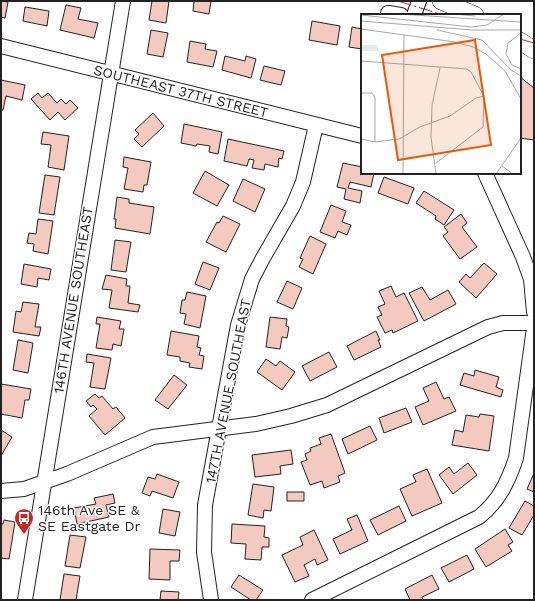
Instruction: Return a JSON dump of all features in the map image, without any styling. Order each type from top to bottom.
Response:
[{"type":"main road","points":[[441,1],[473,14]]},
{"type":"main road","points":[[521,42],[534,50]]},
{"type":"street","name":"146TH AVENUE SOUTHEAST","points":[[25,600],[43,482],[123,1]]},
{"type":"street","points":[[414,14],[419,1]]},
{"type":"street","name":"SOUTHEAST 37TH STREET","points":[[1,46],[361,136]]},
{"type":"street","name":"147TH AVENUE SOUTHEAST","points":[[211,600],[204,552],[203,527],[205,505],[238,325],[246,297],[263,258],[293,206],[303,182],[316,125]]},
{"type":"street","points":[[485,174],[532,279],[534,312]]},
{"type":"street","points":[[1,491],[24,489],[153,438],[219,430],[291,416],[327,405],[488,327],[503,323],[534,323]]},
{"type":"street","points":[[312,600],[480,517],[492,507],[502,494],[516,458],[531,368],[534,328]]},
{"type":"building","points":[[1,1],[8,2],[5,18],[1,17]]},
{"type":"building","points":[[152,1],[169,1],[166,23],[149,20]]},
{"type":"building","points":[[194,1],[211,1],[209,14],[193,11]]},
{"type":"building","points":[[66,5],[81,8],[78,19],[98,23],[94,38],[60,30]]},
{"type":"building","points":[[25,7],[49,11],[47,26],[23,21]]},
{"type":"building","points":[[312,21],[340,26],[337,45],[309,40]]},
{"type":"building","points":[[352,27],[361,29],[361,49],[349,47]]},
{"type":"building","points":[[151,30],[168,33],[163,57],[147,54]]},
{"type":"building","points":[[190,41],[206,44],[205,49],[217,51],[213,67],[187,62]]},
{"type":"building","points":[[225,56],[245,61],[246,56],[256,59],[251,78],[222,70]]},
{"type":"building","points":[[264,66],[285,71],[281,85],[260,80]]},
{"type":"building","points":[[521,78],[534,88],[534,140],[521,138]]},
{"type":"building","points":[[1,80],[25,85],[22,100],[6,96],[3,110],[1,110]]},
{"type":"building","points":[[38,93],[42,98],[48,93],[57,103],[61,99],[66,104],[70,100],[78,108],[65,120],[58,112],[50,120],[31,99]]},
{"type":"building","points":[[153,113],[164,126],[142,147],[134,139],[139,134],[135,130]]},
{"type":"building","points":[[184,124],[222,132],[218,154],[209,152],[210,146],[197,144],[196,146],[181,143]]},
{"type":"building","points":[[43,132],[69,136],[64,170],[48,167],[51,145],[41,144]]},
{"type":"building","points":[[228,139],[284,151],[282,159],[279,158],[278,167],[265,164],[264,170],[252,168],[254,160],[249,159],[247,166],[224,161]]},
{"type":"building","points":[[124,157],[151,162],[147,185],[144,185],[143,192],[124,189],[128,168],[123,167]]},
{"type":"building","points":[[343,163],[361,167],[361,174],[374,174],[371,187],[350,182],[348,188],[362,191],[360,203],[344,199],[346,189],[337,187]]},
{"type":"building","points":[[205,171],[229,185],[217,206],[193,193]]},
{"type":"building","points":[[45,175],[60,177],[54,215],[39,213]]},
{"type":"building","points":[[384,177],[414,188],[408,204],[378,193]]},
{"type":"building","points":[[243,179],[265,189],[255,212],[233,201]]},
{"type":"building","points":[[424,191],[454,210],[444,225],[435,219],[436,216],[416,203]]},
{"type":"building","points":[[117,197],[129,199],[129,203],[154,207],[150,234],[115,228],[116,219],[114,219]]},
{"type":"building","points":[[331,205],[346,211],[342,222],[351,225],[347,235],[338,231],[335,238],[320,232]]},
{"type":"building","points":[[461,214],[467,223],[462,227],[477,247],[460,259],[443,236],[448,232],[444,227]]},
{"type":"building","points":[[223,216],[240,224],[226,252],[206,242],[217,222],[219,223]]},
{"type":"building","points":[[38,219],[53,221],[48,254],[33,251],[34,244],[27,243],[29,233],[36,234]]},
{"type":"building","points":[[310,236],[326,244],[313,274],[299,267],[303,259],[300,258]]},
{"type":"building","points":[[115,240],[131,242],[126,272],[111,270]]},
{"type":"building","points":[[203,262],[219,268],[210,290],[195,284]]},
{"type":"building","points":[[484,263],[497,274],[476,298],[459,282],[466,274],[470,278]]},
{"type":"building","points":[[24,264],[51,269],[49,280],[38,278],[37,287],[21,284]]},
{"type":"building","points":[[106,275],[127,279],[126,286],[130,286],[128,303],[140,305],[138,312],[109,308],[112,290],[102,289]]},
{"type":"building","points":[[287,281],[302,288],[293,309],[277,302]]},
{"type":"building","points":[[391,286],[396,297],[404,293],[418,321],[393,333],[392,330],[385,333],[377,317],[382,315],[378,307],[385,304],[379,291]]},
{"type":"building","points":[[422,287],[430,300],[448,290],[456,304],[424,321],[409,293]]},
{"type":"building","points":[[187,292],[206,296],[200,328],[184,324],[186,314],[180,313],[182,300],[185,300]]},
{"type":"building","points":[[23,302],[39,304],[35,327],[41,327],[39,336],[13,332],[16,311],[21,312]]},
{"type":"building","points":[[97,317],[121,321],[119,329],[124,329],[121,346],[113,344],[112,350],[96,348],[100,324],[96,324]]},
{"type":"building","points":[[270,317],[287,319],[286,326],[289,327],[287,338],[282,337],[280,349],[266,347]]},
{"type":"building","points":[[171,331],[199,336],[197,347],[201,348],[199,355],[204,356],[202,369],[189,367],[190,363],[180,361],[180,357],[167,355]]},
{"type":"building","points":[[376,331],[381,347],[354,360],[347,346]]},
{"type":"building","points":[[18,340],[33,343],[28,373],[13,370]]},
{"type":"building","points":[[329,352],[337,367],[310,381],[302,366]]},
{"type":"building","points":[[87,354],[111,358],[105,389],[90,387],[94,363],[86,362]]},
{"type":"building","points":[[266,359],[276,366],[280,361],[295,372],[282,390],[257,372]]},
{"type":"building","points":[[475,370],[499,377],[496,387],[503,390],[501,397],[460,385],[464,373],[474,376]]},
{"type":"building","points":[[174,375],[187,385],[168,409],[155,400]]},
{"type":"building","points":[[436,382],[444,399],[449,397],[456,411],[423,425],[415,407],[429,401],[423,388]]},
{"type":"building","points":[[1,384],[31,389],[29,400],[25,400],[22,418],[1,414]]},
{"type":"building","points":[[95,394],[99,398],[102,396],[113,409],[116,407],[125,418],[105,435],[89,416],[97,409],[93,405],[91,407],[86,401]]},
{"type":"building","points":[[406,408],[412,422],[384,433],[379,418]]},
{"type":"building","points":[[480,414],[494,416],[489,451],[452,445],[455,430],[463,432],[466,415],[479,417]]},
{"type":"building","points":[[370,426],[377,440],[348,454],[342,439]]},
{"type":"building","points":[[1,430],[12,437],[1,456]]},
{"type":"building","points":[[331,434],[345,473],[338,476],[340,482],[324,488],[322,481],[310,485],[301,462],[307,460],[305,454],[311,451],[310,448],[321,444],[319,438]]},
{"type":"building","points":[[291,450],[293,464],[280,466],[281,474],[255,477],[252,455]]},
{"type":"building","points":[[468,463],[477,475],[453,494],[439,475],[449,467],[454,474]]},
{"type":"building","points":[[427,469],[442,503],[412,516],[400,489],[416,482],[413,475]]},
{"type":"building","points":[[534,473],[534,492],[527,489]]},
{"type":"building","points":[[157,474],[179,482],[173,498],[152,491],[150,496],[142,493],[148,477],[155,479]]},
{"type":"building","points":[[253,484],[274,487],[271,511],[264,510],[263,518],[248,515]]},
{"type":"building","points":[[287,492],[304,492],[304,501],[287,501]]},
{"type":"building","points":[[113,494],[115,503],[106,505],[109,517],[77,524],[74,508],[96,504],[94,498]]},
{"type":"building","points":[[525,501],[534,506],[534,515],[522,535],[509,528]]},
{"type":"building","points":[[399,506],[406,521],[378,535],[370,520]]},
{"type":"building","points":[[163,509],[180,512],[175,536],[159,533]]},
{"type":"building","points":[[357,515],[368,541],[340,554],[333,539],[352,530],[347,519]]},
{"type":"building","points":[[4,520],[15,522],[9,559],[1,558],[1,524],[3,524]]},
{"type":"building","points":[[232,524],[265,526],[264,537],[269,538],[269,547],[262,547],[261,560],[245,559],[246,544],[231,543]]},
{"type":"building","points":[[505,529],[513,542],[508,545],[512,551],[486,567],[475,549]]},
{"type":"building","points":[[314,530],[328,560],[317,565],[315,559],[304,565],[309,576],[295,582],[282,555],[303,545],[300,537]]},
{"type":"building","points":[[70,535],[86,537],[80,568],[65,566]]},
{"type":"building","points":[[150,549],[180,550],[179,561],[170,561],[170,580],[149,579]]},
{"type":"building","points":[[467,555],[474,569],[449,582],[441,568]]},
{"type":"building","points":[[64,574],[80,576],[76,600],[60,600]]},
{"type":"building","points":[[239,575],[263,590],[256,600],[251,600],[231,587]]},
{"type":"building","points":[[432,575],[439,589],[422,597],[423,600],[410,600],[405,589]]},
{"type":"building","points":[[161,591],[179,592],[178,600],[160,600]]},
{"type":"power","points":[[398,1],[440,14]]},
{"type":"power","points":[[521,39],[534,43]]},
{"type":"place","name":"146th Ave SE & SE Eastgate Dr","points":[[24,535]]}]
